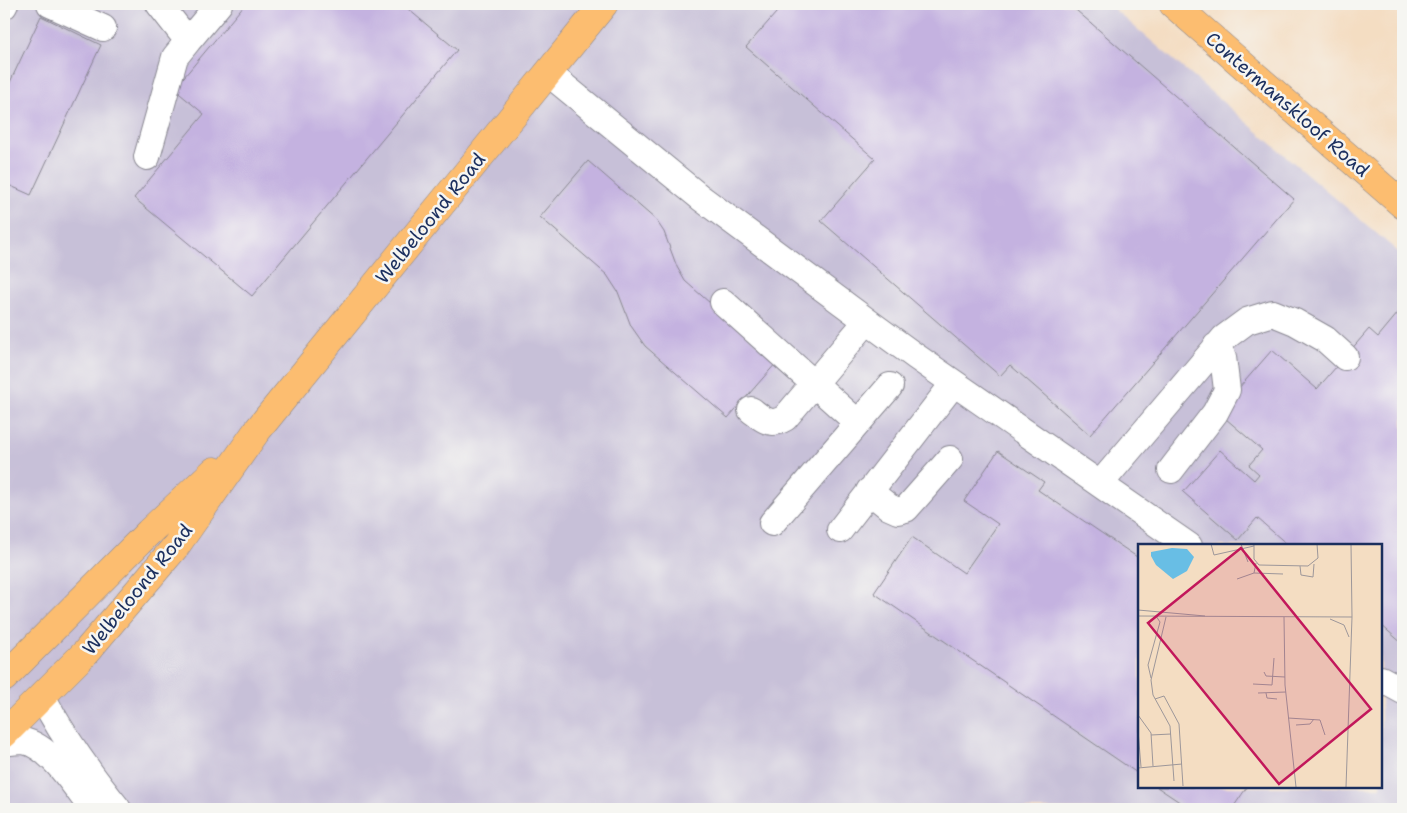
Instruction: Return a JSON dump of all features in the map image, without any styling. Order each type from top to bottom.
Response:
[{"type":"main road","name":"Welbeloond Road","points":[[4,734],[86,652],[176,546],[256,432],[604,4]]},
{"type":"main road","name":"Contermanskloof Road","points":[[1173,4],[1403,205]]},
{"type":"main road","name":"Welbeloond Road","points":[[4,678],[149,532],[256,432]]},
{"type":"street","points":[[50,4],[103,28]]},
{"type":"street","points":[[159,4],[188,41]]},
{"type":"street","points":[[147,157],[175,57],[219,4]]},
{"type":"street","points":[[548,73],[701,198],[867,321],[1186,544]]},
{"type":"street","points":[[723,302],[858,423]]},
{"type":"street","points":[[1100,484],[1216,346],[1247,321],[1273,313],[1295,322],[1325,339],[1345,357]]},
{"type":"street","points":[[751,410],[769,422],[780,421],[785,418],[867,321]]},
{"type":"street","points":[[1172,470],[1210,420],[1228,390],[1223,358],[1216,346]]},
{"type":"street","points":[[840,530],[954,383]]},
{"type":"street","points":[[772,523],[890,386]]},
{"type":"street","points":[[869,491],[889,507],[898,511],[906,509],[950,459]]},
{"type":"street","points":[[1382,680],[1403,691]]},
{"type":"street","points":[[42,696],[58,726],[85,768],[118,809]]},
{"type":"street","points":[[4,743],[24,741],[42,749],[66,775],[92,809]]},
{"type":"shaded area","points":[[4,4],[1108,4],[1403,256],[1403,809],[4,809]]},
{"type":"building","points":[[245,4],[402,4],[457,50],[252,296],[134,198],[204,114],[174,89]]},
{"type":"building","points":[[784,4],[1069,4],[1294,199],[1090,435],[1010,365],[1000,376],[821,221],[875,159],[746,47]]},
{"type":"building","points":[[41,16],[101,45],[31,195],[4,183],[4,95]]},
{"type":"building","points":[[588,161],[656,220],[664,232],[677,267],[685,281],[777,362],[728,418],[645,346],[631,326],[618,292],[607,275],[540,217]]},
{"type":"building","points":[[1403,307],[1403,644],[1382,626],[1382,544],[1287,544],[1257,518],[1238,540],[1183,492],[1220,450],[1254,480],[1259,474],[1249,465],[1262,450],[1218,412],[1272,350],[1317,389],[1369,329],[1378,337]]},
{"type":"building","points":[[998,451],[1044,482],[1038,490],[1138,558],[1138,774],[874,593],[912,537],[964,573],[998,524],[964,501]]},
{"type":"building","points":[[1158,788],[1246,788],[1232,809],[1190,809]]}]
